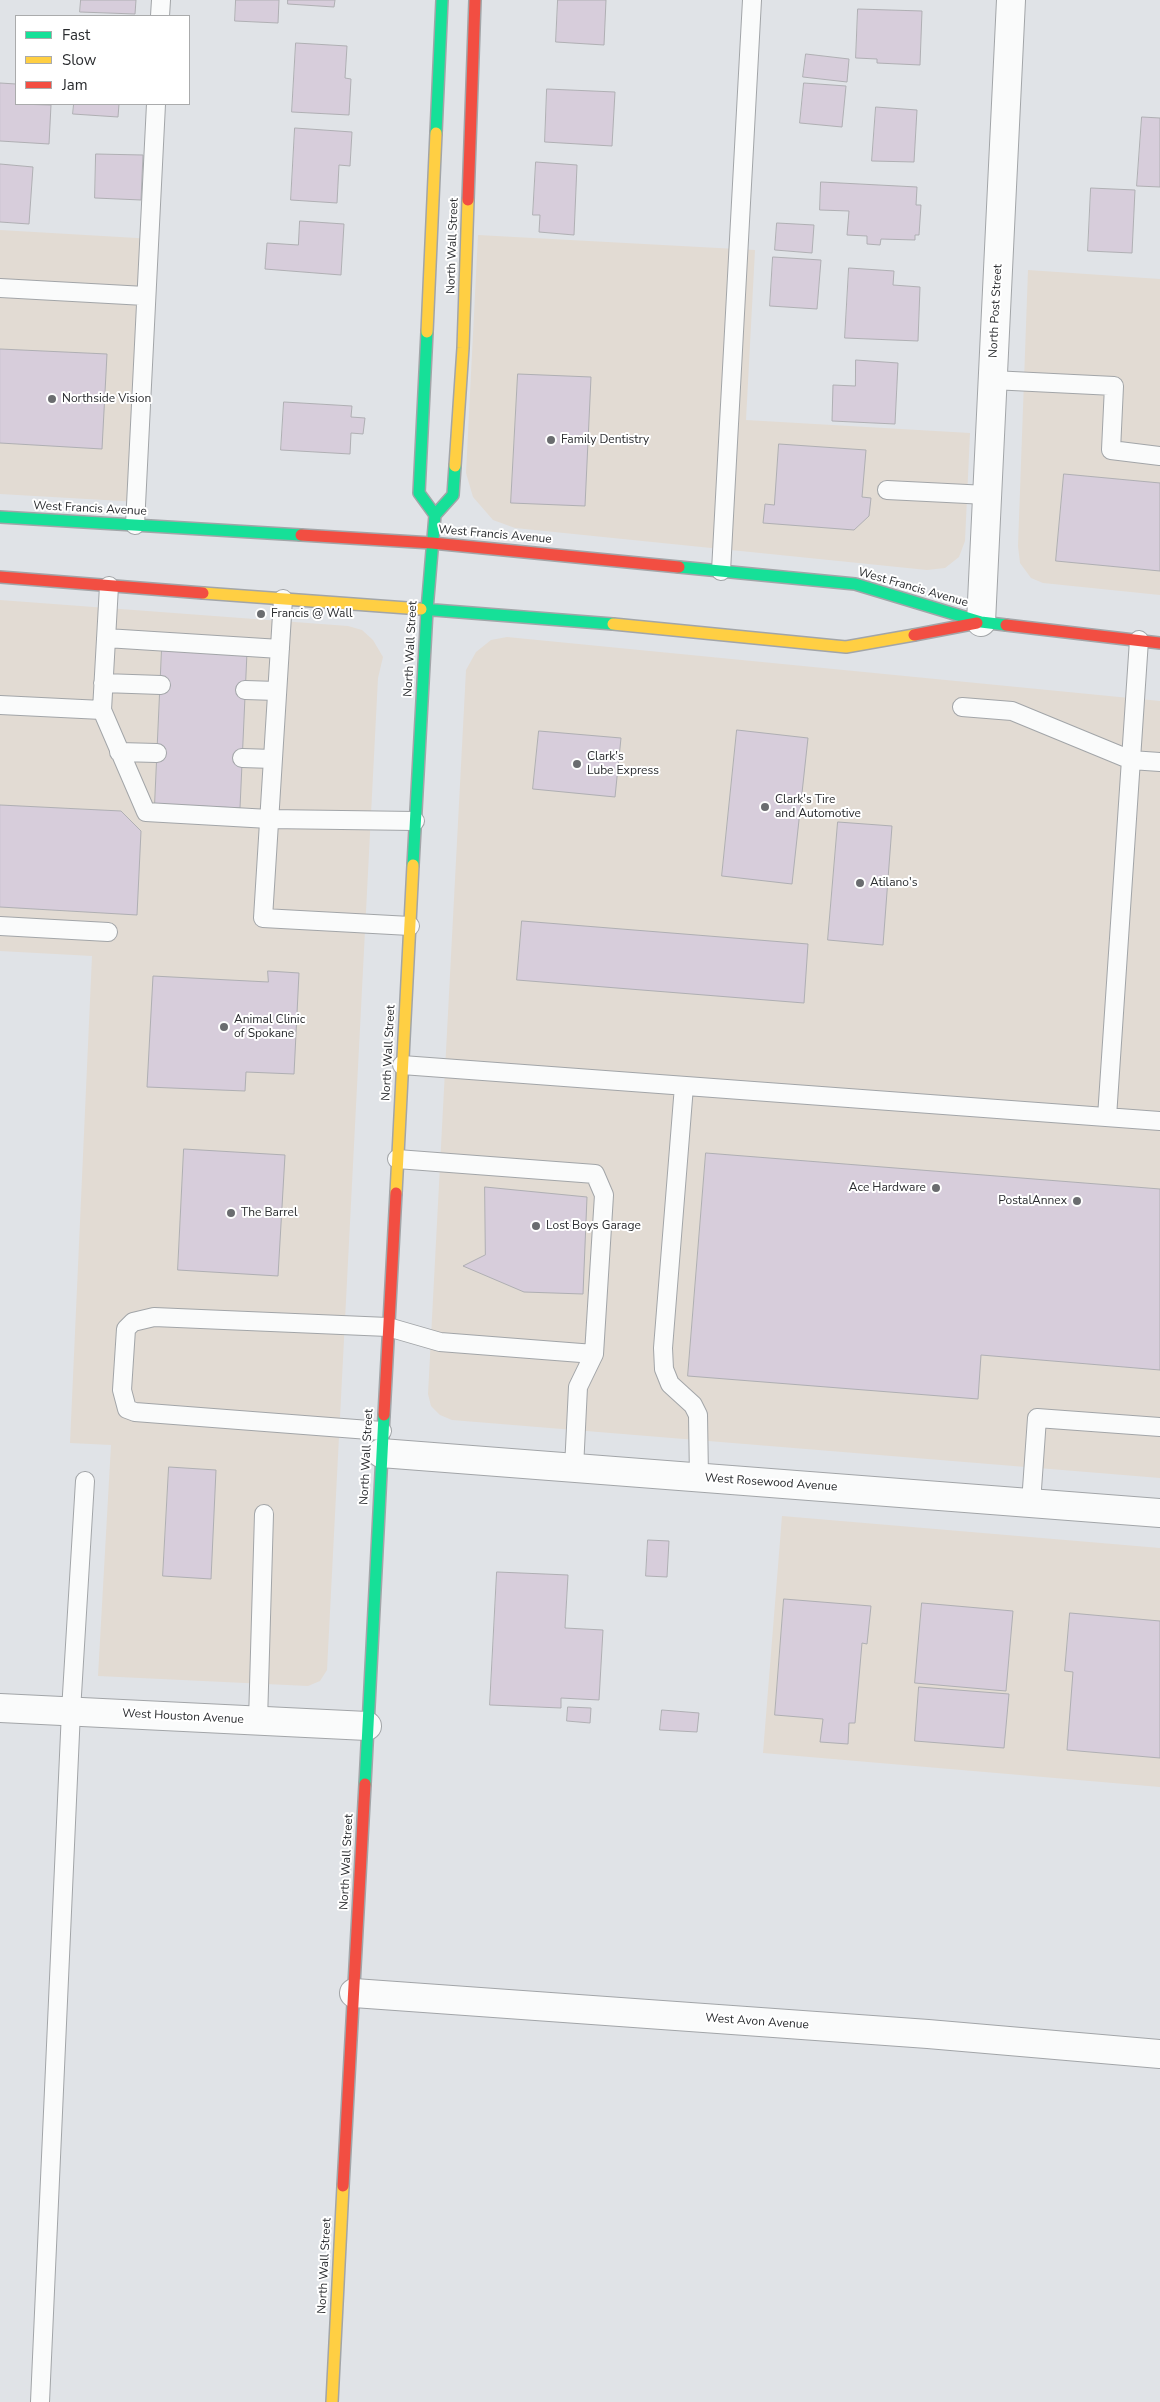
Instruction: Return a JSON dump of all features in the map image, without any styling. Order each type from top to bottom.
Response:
[{"type":"street","name":"North Wall Street","points":[[435,514],[419,493],[442,0]]},
{"type":"street","name":"North Wall Street","points":[[332,2402],[426,610],[435,514],[453,495],[463,348],[475,0]]},
{"type":"street","name":"North Post Street","points":[[981,622],[1011,0]]},
{"type":"street","name":"West Francis Avenue","points":[[0,517],[432,543],[855,584],[981,622],[1160,642]]},
{"type":"street","name":"West Francis Avenue","points":[[0,577],[635,626],[846,647],[981,622]]},
{"type":"street","name":"West Rosewood Avenue","points":[[382,1442],[574,1468],[1160,1513]]},
{"type":"street","name":"West Houston Avenue","points":[[0,1708],[367,1726]]},
{"type":"street","name":"West Avon Avenue","points":[[354,1993],[928,2034],[1160,2054]]},
{"type":"lane","points":[[160,15],[161,0]]},
{"type":"lane","points":[[721,571],[752,0]]},
{"type":"lane","points":[[135,525],[156,105]]},
{"type":"lane","points":[[0,288],[145,296]]},
{"type":"lane","points":[[992,380],[1114,386],[1111,450],[1160,456]]},
{"type":"lane","points":[[887,490],[987,495]]},
{"type":"lane","points":[[109,586],[102,710],[146,812],[269,819],[415,821]]},
{"type":"lane","points":[[283,599],[263,918],[410,926]]},
{"type":"lane","points":[[106,638],[280,649]]},
{"type":"lane","points":[[1108,1117],[1139,640]]},
{"type":"lane","points":[[103,683],[161,685]]},
{"type":"lane","points":[[245,690],[277,692]]},
{"type":"lane","points":[[0,705],[102,710]]},
{"type":"lane","points":[[962,707],[1012,711],[1131,760],[1160,762]]},
{"type":"lane","points":[[119,752],[157,754]]},
{"type":"lane","points":[[242,758],[273,759]]},
{"type":"lane","points":[[0,926],[108,932]]},
{"type":"lane","points":[[402,1065],[1160,1121]]},
{"type":"lane","points":[[684,1086],[663,1348],[664,1369],[670,1384],[693,1405],[698,1415],[700,1478]]},
{"type":"lane","points":[[397,1159],[595,1174],[604,1195],[594,1354],[578,1387],[574,1468]]},
{"type":"lane","points":[[382,1442],[136,1412],[127,1409],[122,1390],[126,1329],[133,1322],[154,1317],[388,1327],[440,1342],[594,1354]]},
{"type":"lane","points":[[1031,1503],[1037,1418],[1160,1427]]},
{"type":"lane","points":[[40,2402],[71,1711],[85,1481]]},
{"type":"lane","points":[[258,1721],[264,1514]]},
{"type":"shaded area","points":[[0,230],[154,239],[139,502],[0,494]]},
{"type":"shaded area","points":[[478,235],[755,250],[746,420],[970,433],[965,541],[959,557],[945,568],[927,570],[515,528],[493,520],[473,497],[466,473]]},
{"type":"shaded area","points":[[1028,270],[1160,279],[1160,595],[1043,583],[1031,578],[1020,563],[1018,546]]},
{"type":"shaded area","points":[[0,600],[348,626],[362,630],[373,640],[383,657],[378,678],[327,1670],[320,1681],[308,1686],[98,1676],[111,1445],[70,1443],[92,956],[0,951]]},
{"type":"shaded area","points":[[507,637],[1160,701],[1160,1478],[452,1420],[440,1415],[431,1406],[428,1394],[466,670],[476,652],[491,640]]},
{"type":"shaded area","points":[[782,1516],[1160,1548],[1160,1787],[763,1753]]},
{"type":"building","points":[[81,0],[136,0],[135,14],[80,12]]},
{"type":"building","points":[[236,0],[279,0],[278,23],[235,21]]},
{"type":"building","points":[[288,0],[335,0],[334,7],[288,4]]},
{"type":"building","points":[[558,0],[606,0],[604,45],[556,42]]},
{"type":"building","points":[[858,9],[922,11],[920,65],[877,63],[877,59],[856,58]]},
{"type":"building","points":[[296,43],[347,46],[345,78],[351,79],[349,115],[292,112]]},
{"type":"building","points":[[806,54],[849,59],[847,82],[803,77]]},
{"type":"building","points":[[0,83],[15,84],[15,105],[51,105],[49,144],[0,141]]},
{"type":"building","points":[[804,83],[846,86],[842,127],[800,123]]},
{"type":"building","points":[[547,89],[615,92],[612,146],[545,142]]},
{"type":"building","points":[[74,105],[119,105],[118,117],[73,114]]},
{"type":"building","points":[[876,107],[917,110],[914,162],[872,161]]},
{"type":"building","points":[[1142,117],[1160,118],[1160,187],[1137,186]]},
{"type":"building","points":[[295,128],[352,132],[350,166],[339,165],[337,203],[291,200]]},
{"type":"building","points":[[96,154],[143,155],[141,200],[95,198]]},
{"type":"building","points":[[536,162],[577,165],[574,235],[539,232],[540,215],[533,215]]},
{"type":"building","points":[[0,164],[33,167],[29,224],[0,222]]},
{"type":"building","points":[[821,182],[917,187],[916,205],[921,205],[919,235],[915,235],[915,240],[881,239],[880,245],[867,244],[867,236],[847,235],[849,211],[820,210]]},
{"type":"building","points":[[1091,188],[1135,190],[1132,253],[1088,251]]},
{"type":"building","points":[[300,221],[344,224],[341,275],[265,269],[267,243],[298,245]]},
{"type":"building","points":[[777,223],[814,225],[812,253],[775,250]]},
{"type":"building","points":[[773,257],[821,260],[817,309],[770,306]]},
{"type":"building","points":[[849,268],[894,271],[893,285],[920,287],[918,341],[845,338]]},
{"type":"building","name":"Northside Vision","points":[[0,349],[107,354],[102,449],[0,443]]},
{"type":"building","points":[[856,360],[898,363],[895,424],[832,421],[833,385],[855,386]]},
{"type":"building","name":"Family Dentistry","points":[[518,374],[591,377],[585,506],[511,503]]},
{"type":"building","points":[[284,402],[352,406],[351,417],[365,418],[363,434],[351,433],[350,454],[281,450]]},
{"type":"building","points":[[779,444],[866,450],[862,497],[871,498],[869,516],[854,530],[763,523],[765,504],[774,505]]},
{"type":"building","points":[[1064,474],[1160,483],[1160,571],[1056,561]]},
{"type":"building","points":[[162,648],[247,652],[240,808],[155,804]]},
{"type":"building","name":"Clark's Tire and Automotive","points":[[737,730],[808,738],[792,884],[722,876]]},
{"type":"building","name":"Clark's Lube Express","points":[[539,731],[621,738],[615,797],[533,789]]},
{"type":"building","points":[[0,805],[121,811],[141,831],[137,915],[0,907]]},
{"type":"building","name":"Atilano's","points":[[838,822],[892,826],[883,945],[828,940]]},
{"type":"building","points":[[522,921],[808,944],[804,1003],[517,980]]},
{"type":"building","name":"Animal Clinic of Spokane","points":[[268,971],[299,973],[294,1074],[246,1072],[245,1091],[147,1087],[153,976],[268,982]]},
{"type":"building","name":"The Barrel","points":[[184,1149],[285,1155],[278,1276],[178,1270]]},
{"type":"building","points":[[706,1153],[1160,1189],[1160,1370],[981,1355],[978,1399],[688,1376]]},
{"type":"building","name":"Lost Boys Garage","points":[[485,1187],[587,1197],[583,1294],[524,1292],[463,1266],[485,1255]]},
{"type":"building","points":[[169,1467],[216,1470],[211,1579],[163,1576]]},
{"type":"building","points":[[648,1540],[669,1541],[667,1577],[646,1576]]},
{"type":"building","points":[[497,1572],[568,1575],[565,1628],[603,1630],[599,1700],[561,1698],[561,1708],[490,1705]]},
{"type":"building","points":[[784,1599],[871,1606],[867,1644],[862,1643],[855,1723],[849,1723],[848,1744],[820,1742],[823,1719],[775,1715]]},
{"type":"building","points":[[922,1603],[1013,1611],[1006,1691],[915,1683]]},
{"type":"building","points":[[1070,1613],[1160,1621],[1160,1758],[1067,1750],[1073,1672],[1065,1671]]},
{"type":"building","points":[[919,1687],[1009,1694],[1004,1748],[915,1741]]},
{"type":"building","points":[[568,1707],[591,1708],[590,1723],[567,1721]]},
{"type":"building","points":[[662,1710],[699,1713],[697,1732],[660,1730]]},
{"type":"traffic: fast","points":[[436,133],[442,0]]},
{"type":"traffic: fast","points":[[427,332],[419,493],[435,515]]},
{"type":"traffic: fast","points":[[413,865],[427,610],[435,515],[453,495],[455,466]]},
{"type":"traffic: fast","points":[[0,517],[301,535]]},
{"type":"traffic: fast","points":[[679,567],[855,584],[981,622],[1006,625]]},
{"type":"traffic: fast","points":[[421,609],[613,624]]},
{"type":"traffic: fast","points":[[365,1784],[384,1415]]},
{"type":"traffic: slow","points":[[427,332],[436,133]]},
{"type":"traffic: slow","points":[[455,466],[463,348],[468,200]]},
{"type":"traffic: slow","points":[[203,593],[421,609]]},
{"type":"traffic: slow","points":[[613,624],[846,647],[914,635]]},
{"type":"traffic: slow","points":[[396,1193],[413,865]]},
{"type":"traffic: slow","points":[[332,2402],[343,2186]]},
{"type":"traffic: jam","points":[[468,200],[475,0]]},
{"type":"traffic: jam","points":[[301,535],[432,543],[679,567]]},
{"type":"traffic: jam","points":[[0,577],[203,593]]},
{"type":"traffic: jam","points":[[914,635],[977,623]]},
{"type":"traffic: jam","points":[[1006,625],[1160,643]]},
{"type":"traffic: jam","points":[[384,1415],[396,1193]]},
{"type":"traffic: jam","points":[[343,2186],[365,1784]]},
{"type":"place","name":"Northside Vision","points":[[52,399]]},
{"type":"place","name":"Family Dentistry","points":[[551,440]]},
{"type":"place","name":"Francis @ Wall","points":[[261,614]]},
{"type":"place","name":"Clark's Lube Express","points":[[577,764]]},
{"type":"place","name":"Clark's Tire and Automotive","points":[[765,807]]},
{"type":"place","name":"Atilano's","points":[[860,883]]},
{"type":"place","name":"Animal Clinic of Spokane","points":[[224,1027]]},
{"type":"place","name":"Ace Hardware","points":[[936,1188]]},
{"type":"place","name":"PostalAnnex","points":[[1077,1201]]},
{"type":"place","name":"The Barrel","points":[[231,1213]]},
{"type":"place","name":"Lost Boys Garage","points":[[536,1226]]}]
